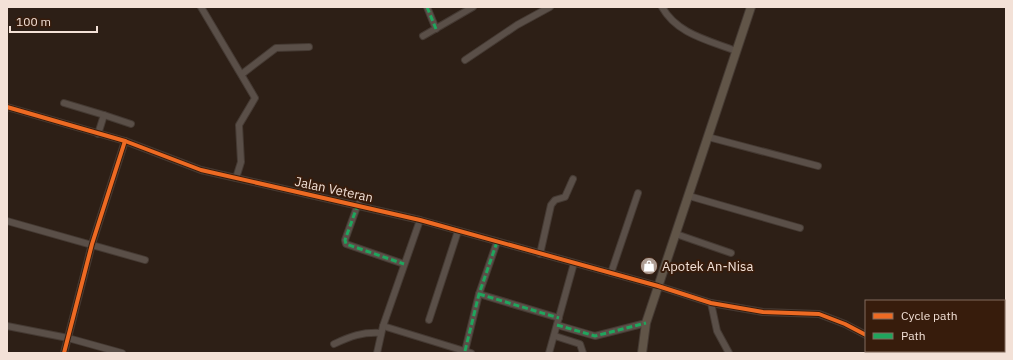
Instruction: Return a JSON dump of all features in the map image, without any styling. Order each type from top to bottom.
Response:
[{"type":"main road","points":[[642,353],[646,323],[751,7]]},
{"type":"street","points":[[201,7],[255,98],[239,125],[241,162],[238,178]]},
{"type":"street","points":[[427,7],[436,28]]},
{"type":"street","points":[[423,36],[473,7]]},
{"type":"street","points":[[465,60],[517,25],[550,7]]},
{"type":"street","points":[[662,7],[672,22],[684,31],[736,51]]},
{"type":"street","points":[[242,74],[276,48],[309,47]]},
{"type":"street","points":[[64,102],[131,124]]},
{"type":"street","name":"Jalan Veteran","points":[[7,108],[125,141],[192,167],[256,183],[358,204],[420,220],[658,286],[711,303],[763,312],[819,314],[845,324],[865,334]]},
{"type":"street","points":[[98,134],[104,115]]},
{"type":"street","points":[[708,136],[818,166]]},
{"type":"street","points":[[64,353],[92,244],[125,141]]},
{"type":"street","points":[[540,254],[551,205],[555,200],[565,197],[573,179]]},
{"type":"street","points":[[611,273],[638,193]]},
{"type":"street","points":[[689,196],[800,228]]},
{"type":"street","points":[[358,204],[345,240],[346,244],[404,264]]},
{"type":"street","points":[[7,220],[145,260]]},
{"type":"street","points":[[377,353],[383,326],[420,220]]},
{"type":"street","points":[[429,320],[458,231]]},
{"type":"street","points":[[676,234],[731,252]]},
{"type":"street","points":[[383,326],[468,352],[479,294],[497,242]]},
{"type":"street","points":[[549,353],[555,336],[574,263]]},
{"type":"street","points":[[479,294],[559,318]]},
{"type":"street","points":[[711,303],[718,331],[729,353]]},
{"type":"street","points":[[557,325],[596,336],[646,323]]},
{"type":"street","points":[[7,326],[68,338],[122,353]]},
{"type":"street","points":[[334,344],[363,332],[381,333]]},
{"type":"street","points":[[555,336],[580,344],[583,353]]},
{"type":"marked path","points":[[427,7],[436,29]]},
{"type":"marked path","points":[[358,204],[345,240],[346,244],[404,264]]},
{"type":"marked path","points":[[465,351],[479,294],[497,242]]},
{"type":"marked path","points":[[479,294],[559,318]]},
{"type":"marked path","points":[[557,325],[595,336],[646,323]]},
{"type":"cycle path","points":[[7,107],[125,141],[201,170],[420,220],[658,286],[711,303],[763,312],[819,314],[845,324],[865,334]]},
{"type":"cycle path","points":[[64,353],[92,244],[125,141]]},
{"type":"place","name":"Apotek An-Nisa","points":[[649,266]]}]
